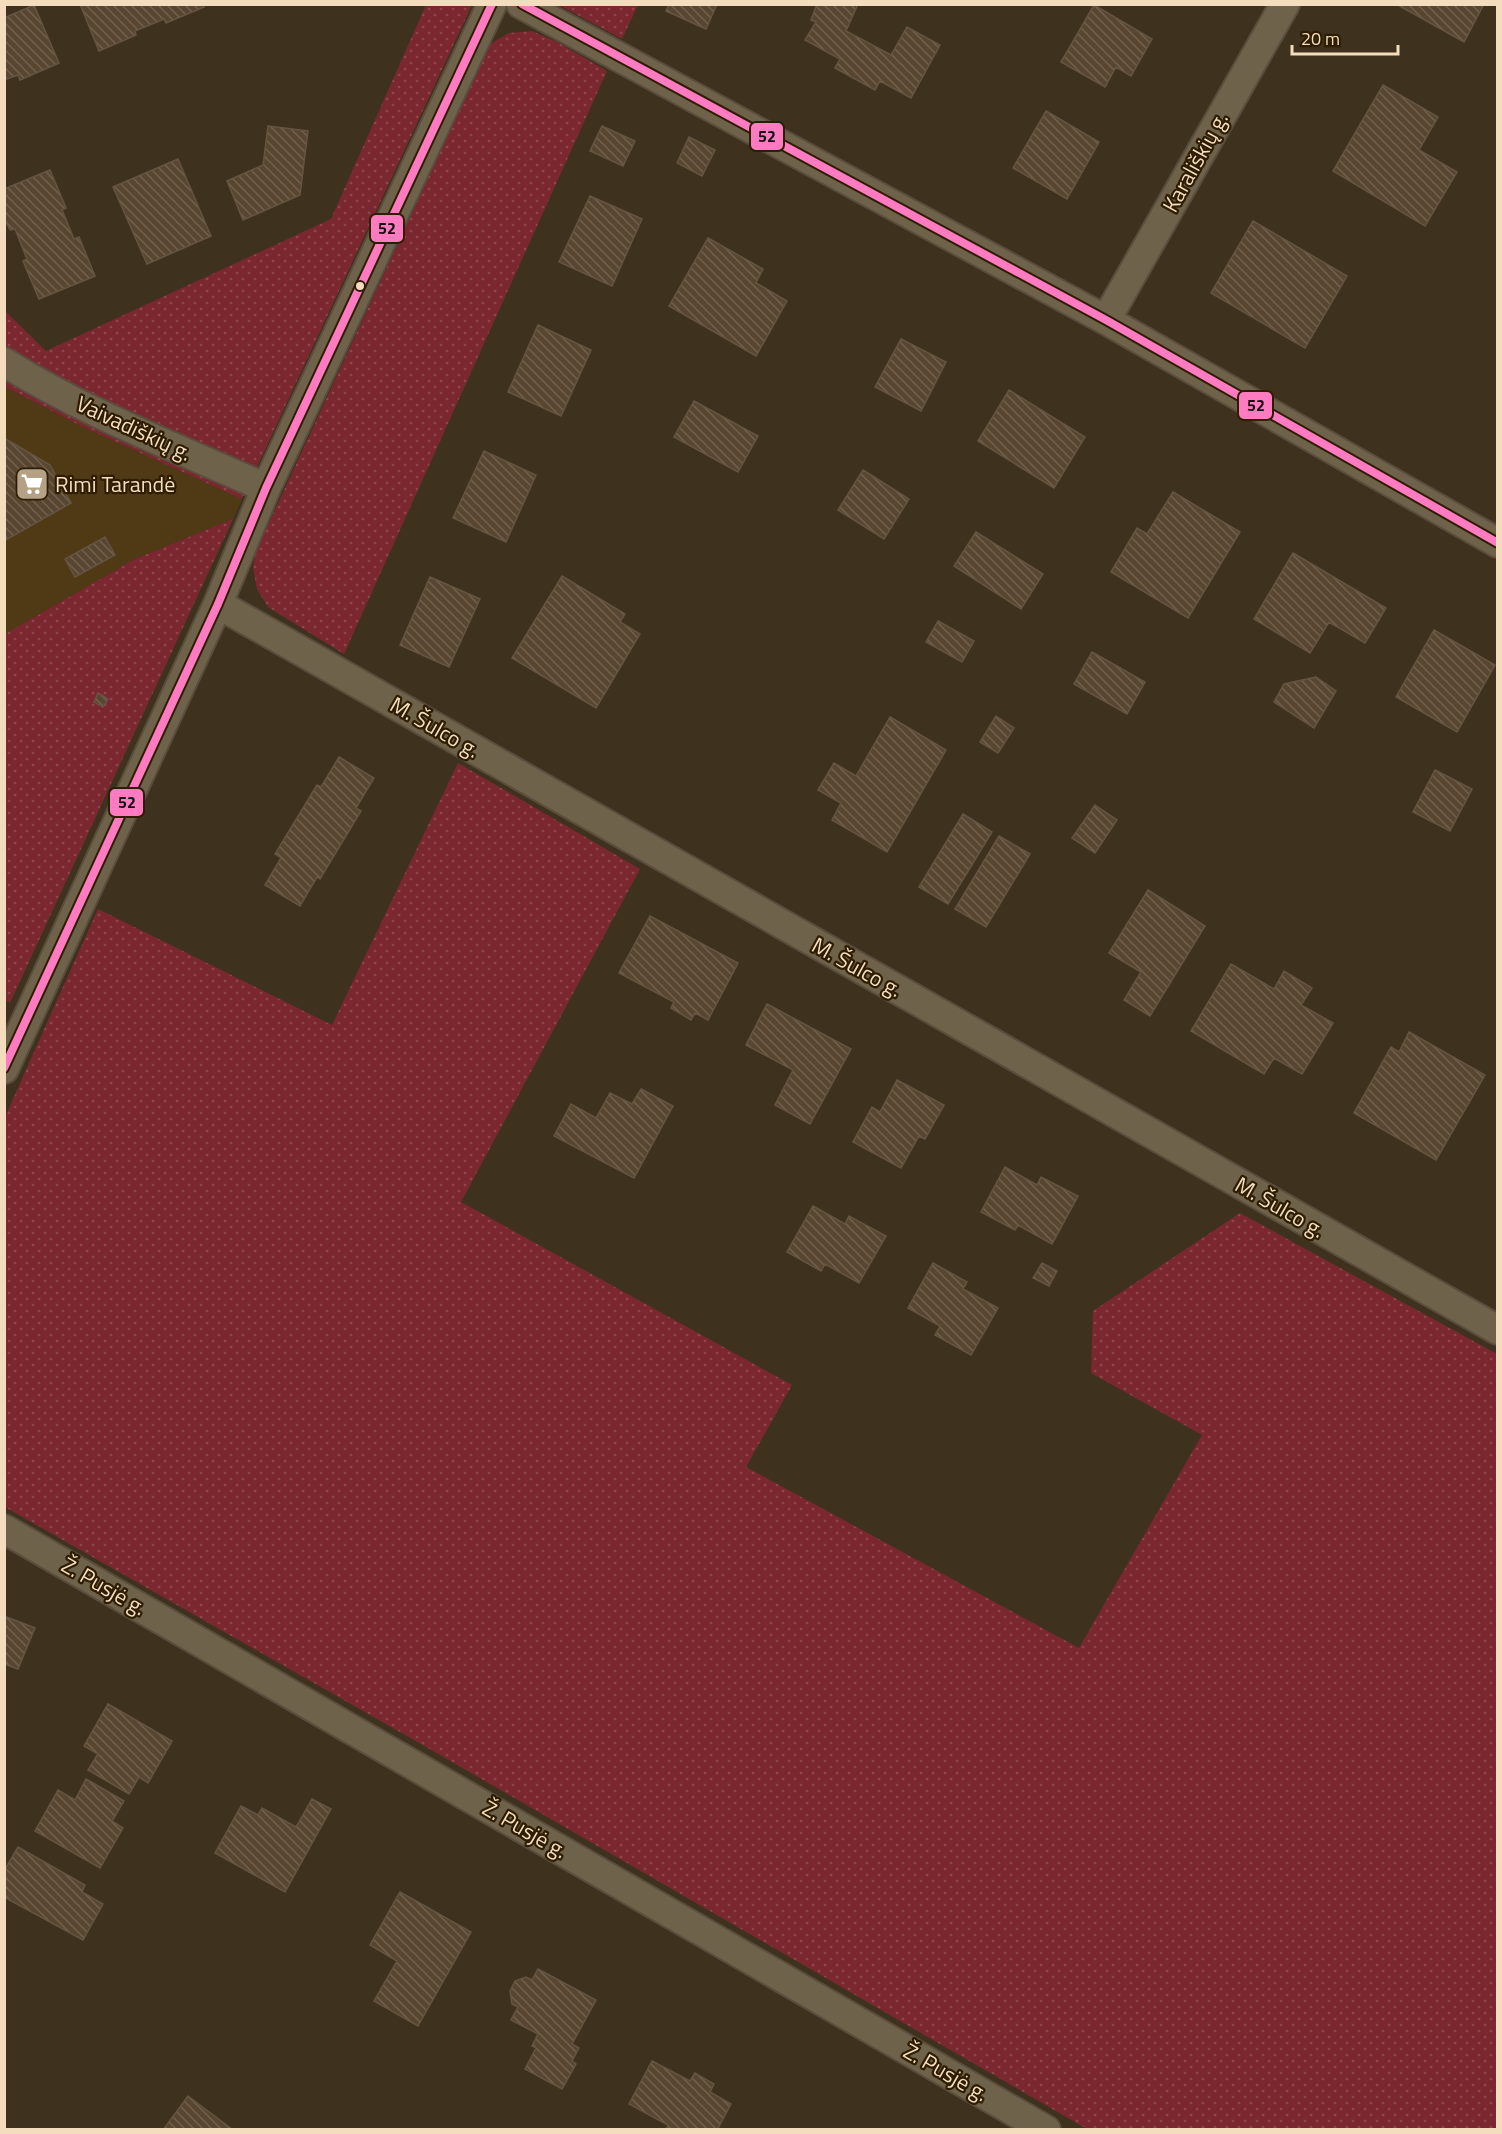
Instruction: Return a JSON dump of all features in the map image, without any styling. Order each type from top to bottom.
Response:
[{"type":"street","points":[[4,1069],[218,604],[266,488],[492,4]]},
{"type":"street","points":[[521,4],[1106,320],[1497,543]]},
{"type":"street","name":"Karališkių g.","points":[[1106,320],[1285,4]]},
{"type":"street","name":"Vaivadiškių g.","points":[[4,362],[40,385],[266,488]]},
{"type":"street","name":"M. Šulco g.","points":[[218,604],[1497,1330]]},
{"type":"street","name":"Ž. Pusjė g.","points":[[4,1529],[1046,2130]]},
{"type":"shaded area","points":[[426,5],[472,5],[242,499],[81,426],[5,387],[4,310],[46,351],[331,219]]},
{"type":"shaded area","points":[[559,5],[638,5],[622,39]]},
{"type":"shaded area","points":[[532,31],[557,42],[607,71],[344,654],[268,607],[257,589],[253,568],[256,551],[490,44],[509,33]]},
{"type":"shaded area","points":[[4,387],[81,426],[242,499],[233,519],[135,559],[5,634]]},
{"type":"shaded area","points":[[233,519],[10,1003],[5,1000],[5,634],[135,559]]},
{"type":"shaded area","points":[[458,763],[640,869],[461,1202],[792,1385],[746,1467],[1079,1648],[1202,1435],[1091,1373],[1093,1311],[1240,1213],[1497,1354],[1497,2129],[1087,2129],[421,1744],[5,1507],[5,1117],[98,909],[332,1025]]},
{"type":"building","points":[[80,4],[203,4],[204,7],[166,23],[164,19],[135,31],[136,35],[99,51]]},
{"type":"building","points":[[669,4],[717,4],[706,29],[666,11]]},
{"type":"building","points":[[817,4],[858,4],[846,31],[891,55],[907,27],[940,45],[911,98],[880,81],[875,90],[835,68],[840,59],[805,40],[816,22],[811,20]]},
{"type":"building","points":[[1396,4],[1484,4],[1464,42]]},
{"type":"building","points":[[34,5],[59,63],[20,80],[18,75],[4,80],[4,18]]},
{"type":"building","points":[[1094,5],[1152,39],[1131,76],[1116,67],[1105,87],[1061,62]]},
{"type":"building","points":[[1383,85],[1438,117],[1419,150],[1457,172],[1425,226],[1333,171]]},
{"type":"building","points":[[1046,111],[1099,142],[1067,199],[1013,168]]},
{"type":"building","points":[[268,126],[308,131],[300,195],[243,220],[227,181],[263,165]]},
{"type":"building","points":[[602,126],[635,141],[623,166],[590,151]]},
{"type":"building","points":[[689,137],[715,150],[702,176],[677,163]]},
{"type":"building","points":[[178,159],[211,236],[147,264],[113,187]]},
{"type":"building","points":[[50,170],[66,208],[62,210],[74,239],[79,237],[95,276],[39,299],[23,261],[27,259],[15,229],[10,230],[4,218],[4,189]]},
{"type":"building","points":[[590,196],[642,219],[612,286],[559,262]]},
{"type":"building","points":[[1253,221],[1347,276],[1305,348],[1211,293]]},
{"type":"building","points":[[708,238],[763,269],[756,283],[787,301],[756,356],[669,306]]},
{"type":"building","points":[[538,325],[591,350],[561,416],[508,392]]},
{"type":"building","points":[[901,339],[946,362],[921,411],[875,387]]},
{"type":"building","points":[[1009,390],[1085,437],[1054,488],[978,441]]},
{"type":"building","points":[[694,401],[758,436],[738,472],[674,437]]},
{"type":"building","name":"Rimi Tarandė","points":[[4,438],[50,465],[71,503],[4,541]]},
{"type":"building","points":[[484,451],[536,475],[506,542],[453,518]]},
{"type":"building","points":[[863,470],[909,499],[884,539],[838,510]]},
{"type":"building","points":[[1173,492],[1240,532],[1188,618],[1111,572],[1137,528],[1147,534]]},
{"type":"building","points":[[976,532],[1043,574],[1021,609],[954,566]]},
{"type":"building","points":[[105,537],[115,555],[75,577],[65,559]]},
{"type":"building","points":[[1293,553],[1386,608],[1365,643],[1329,622],[1310,653],[1254,619]]},
{"type":"building","points":[[562,576],[625,614],[620,622],[640,634],[596,708],[512,658]]},
{"type":"building","points":[[430,577],[480,599],[449,667],[400,645]]},
{"type":"building","points":[[938,621],[974,641],[962,662],[926,642]]},
{"type":"building","points":[[1434,630],[1495,665],[1457,732],[1396,697]]},
{"type":"building","points":[[1092,652],[1145,682],[1127,714],[1074,684]]},
{"type":"building","points":[[1316,677],[1336,691],[1314,728],[1274,702],[1284,684]]},
{"type":"building","points":[[98,693],[108,699],[103,707],[94,702]]},
{"type":"building","points":[[996,716],[1014,728],[998,753],[980,742]]},
{"type":"building","points":[[890,717],[946,750],[887,852],[832,820],[841,803],[818,790],[834,763],[856,776]]},
{"type":"building","points":[[339,757],[374,778],[356,808],[361,811],[320,879],[317,877],[300,906],[265,885],[281,858],[275,854],[317,785],[321,787]]},
{"type":"building","points":[[1435,770],[1472,789],[1450,831],[1413,812]]},
{"type":"building","points":[[1095,805],[1117,820],[1095,853],[1072,838]]},
{"type":"building","points":[[963,814],[992,832],[948,904],[919,887]]},
{"type":"building","points":[[999,836],[1030,854],[986,927],[955,909]]},
{"type":"building","points":[[1148,890],[1205,926],[1150,1016],[1124,1000],[1141,972],[1109,953]]},
{"type":"building","points":[[650,916],[738,963],[708,1020],[695,1013],[691,1020],[671,1008],[674,1002],[619,973]]},
{"type":"building","points":[[1231,964],[1274,989],[1284,971],[1312,988],[1301,1005],[1333,1023],[1302,1074],[1274,1058],[1264,1074],[1191,1031]]},
{"type":"building","points":[[767,1004],[851,1049],[810,1124],[775,1105],[793,1070],[746,1045]]},
{"type":"building","points":[[1409,1032],[1485,1075],[1436,1160],[1354,1113],[1391,1047],[1399,1052]]},
{"type":"building","points":[[897,1080],[944,1105],[925,1139],[919,1136],[901,1168],[853,1142],[872,1107],[880,1112]]},
{"type":"building","points":[[641,1089],[673,1106],[634,1178],[554,1136],[571,1104],[596,1118],[610,1093],[632,1104]]},
{"type":"building","points":[[1005,1167],[1037,1185],[1041,1177],[1078,1196],[1052,1244],[1018,1225],[1015,1230],[981,1212]]},
{"type":"building","points":[[813,1206],[845,1224],[849,1216],[886,1236],[859,1283],[825,1264],[821,1271],[787,1252]]},
{"type":"building","points":[[933,1263],[967,1282],[963,1289],[998,1308],[971,1355],[935,1335],[940,1326],[908,1308]]},
{"type":"building","points":[[1042,1263],[1057,1271],[1049,1286],[1033,1278]]},
{"type":"building","points":[[4,1616],[35,1628],[18,1669],[4,1664]]},
{"type":"building","points":[[108,1704],[172,1741],[148,1783],[139,1777],[129,1794],[88,1770],[98,1754],[84,1746]]},
{"type":"building","points":[[86,1779],[124,1801],[112,1821],[123,1828],[100,1868],[35,1831],[58,1790],[75,1800]]},
{"type":"building","points":[[312,1799],[331,1809],[285,1892],[215,1853],[241,1806],[258,1815],[262,1808],[296,1827]]},
{"type":"building","points":[[18,1847],[85,1885],[82,1892],[103,1904],[83,1940],[4,1897],[4,1871]]},
{"type":"building","points":[[400,1892],[471,1932],[418,2026],[374,2001],[397,1961],[370,1945]]},
{"type":"building","points":[[538,1969],[596,2000],[572,2044],[579,2048],[572,2061],[576,2064],[562,2089],[525,2069],[536,2048],[532,2046],[538,2034],[511,2020],[518,2007],[512,2004],[510,1991],[515,1981],[526,1977],[532,1980]]},
{"type":"building","points":[[652,2061],[690,2081],[695,2073],[714,2084],[710,2092],[731,2104],[717,2130],[666,2130],[668,2125],[629,2104]]},
{"type":"building","points":[[188,2096],[233,2130],[163,2130]]},
{"type":"transit line","name":"52","points":[[4,1068],[218,604],[266,488],[492,4]]},
{"type":"transit line","name":"52","points":[[522,4],[1106,320],[1498,543]]},
{"type":"place","name":"Rimi Tarandė","points":[[32,484]]}]
